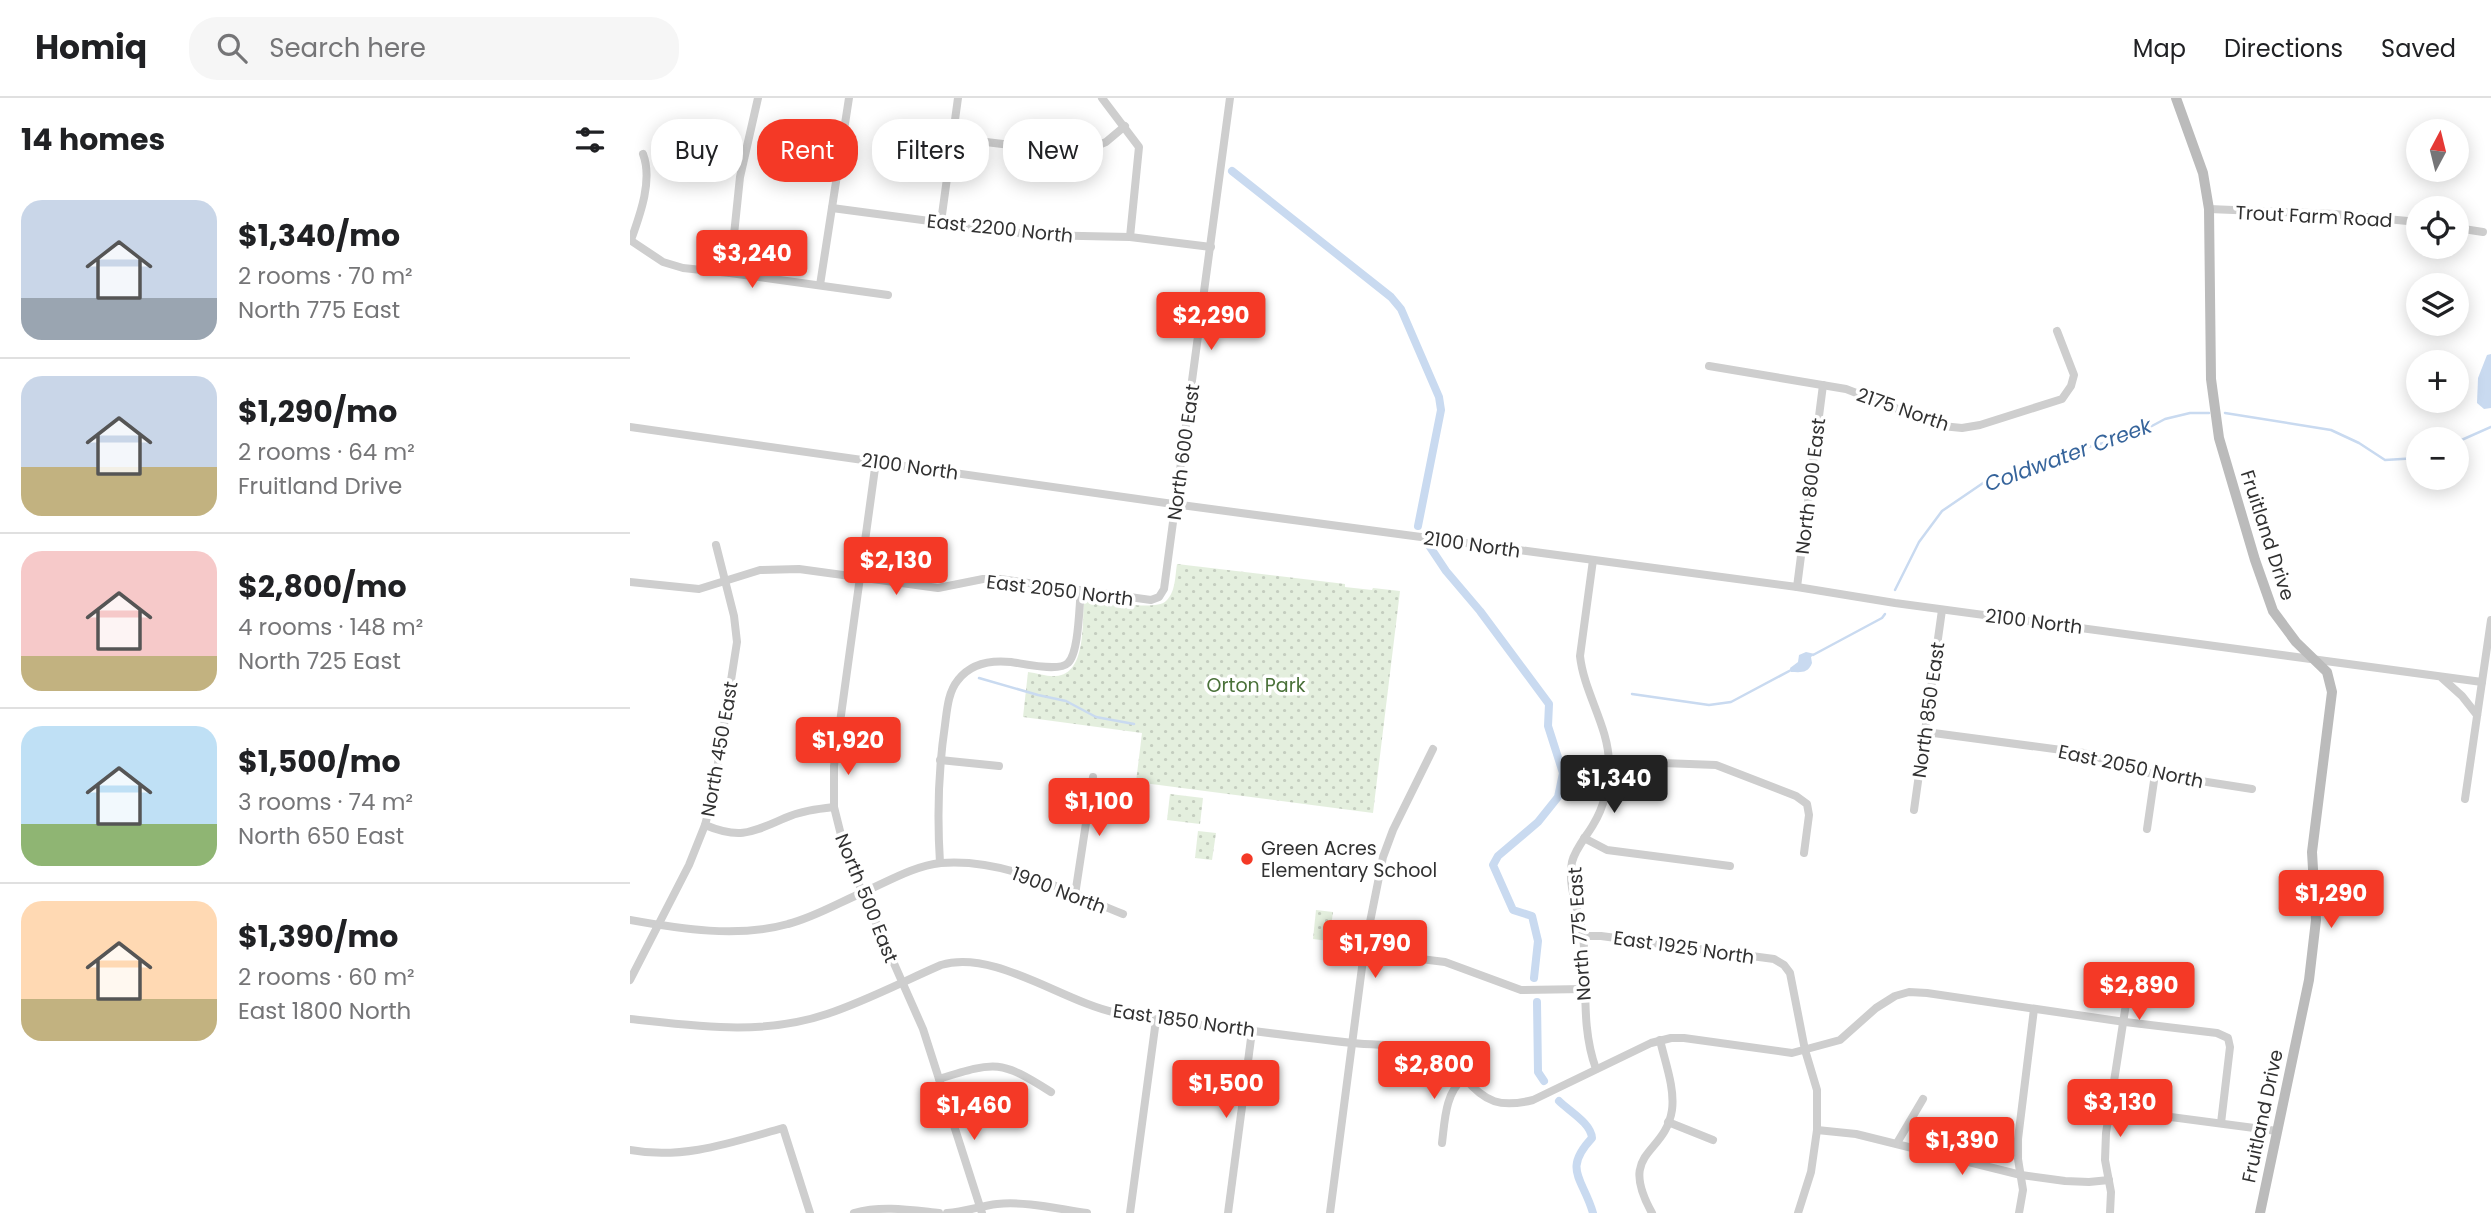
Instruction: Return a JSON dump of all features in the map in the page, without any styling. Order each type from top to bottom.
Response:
[{"type":"street","points":[[730,273],[740,177],[758,98]]},
{"type":"street","points":[[820,285],[849,98]]},
{"type":"street","points":[[955,119],[958,98]]},
{"type":"street","points":[[1102,98],[1139,147],[1130,237]]},
{"type":"street","name":"North 600 East","points":[[1159,597],[1164,589],[1230,98]]},
{"type":"street","name":"Fruitland Drive","points":[[2176,98],[2203,173],[2209,209],[2210,368],[2219,438],[2273,611],[2296,642],[2327,672],[2332,692],[2312,852],[2316,920],[2309,980],[2260,1213]]},
{"type":"street","points":[[989,142],[1060,151],[1084,150],[1106,142],[1125,126]]},
{"type":"street","points":[[643,154],[648,165],[641,212],[631,240],[663,262],[683,268],[888,295]]},
{"type":"street","points":[[941,222],[947,182]]},
{"type":"street","name":"East 2200 North","points":[[832,208],[1035,235],[1130,237],[1211,247]]},
{"type":"street","name":"Trout Farm Road","points":[[2209,209],[2334,214],[2406,221]]},
{"type":"street","points":[[2469,230],[2483,232]]},
{"type":"street","name":"2175 North","points":[[1709,366],[1846,389],[1942,426],[1962,428],[1980,425],[2062,398],[2071,386],[2074,375],[2057,331]]},
{"type":"street","name":"North 800 East","points":[[1797,587],[1824,385]]},
{"type":"street","name":"2100 North","points":[[630,427],[1175,504],[1797,587],[1942,610],[2482,682]]},
{"type":"street","name":"North 500 East","points":[[876,461],[834,766],[834,807],[846,855],[923,1029],[940,1079]]},
{"type":"street","name":"North 450 East","points":[[630,979],[689,865],[705,825],[713,794],[737,642],[734,616],[716,545]]},
{"type":"street","name":"North 775 East","points":[[1593,560],[1580,656],[1582,672],[1605,740],[1609,761],[1608,781],[1602,807],[1572,862],[1571,879],[1583,936],[1586,1034],[1596,1069]]},
{"type":"street","name":"East 2050 North","points":[[630,582],[699,589],[760,570],[779,568],[939,588],[983,579],[1000,579],[1151,600],[1159,597]]},
{"type":"street","points":[[940,863],[937,809],[940,760],[949,698],[958,680],[972,668],[986,663],[1005,661],[1056,668],[1067,665],[1074,656],[1081,590]]},
{"type":"street","name":"North 850 East","points":[[1914,810],[1942,610]]},
{"type":"street","points":[[2465,799],[2491,620]]},
{"type":"street","points":[[2439,677],[2462,696],[2477,715]]},
{"type":"street","name":"East 2050 North","points":[[1926,732],[2084,753],[2155,774],[2252,789]]},
{"type":"street","points":[[1330,1213],[1363,952],[1383,857],[1393,830],[1433,749]]},
{"type":"street","points":[[940,760],[999,766]]},
{"type":"street","points":[[1609,761],[1716,765],[1796,796],[1807,804],[1809,815],[1804,853]]},
{"type":"street","points":[[2147,829],[2155,774]]},
{"type":"street","points":[[1075,895],[1093,777]]},
{"type":"street","points":[[705,825],[722,832],[754,832],[802,812],[834,807]]},
{"type":"street","points":[[1584,838],[1607,850],[1730,866]]},
{"type":"street","name":"1900 North","points":[[630,920],[713,930],[788,924],[914,870],[940,863],[982,864],[1022,872],[1123,914]]},
{"type":"street","name":"East 1925 North","points":[[1583,936],[1601,936],[1761,958],[1784,965],[1790,973],[1805,1050]]},
{"type":"street","points":[[1363,952],[1446,962],[1521,990],[1584,989]]},
{"type":"street","name":"East 1850 North","points":[[630,1019],[716,1029],[771,1026],[828,1014],[941,965],[970,960],[1113,1012],[1156,1020],[1424,1049],[1440,1054],[1454,1063],[1486,1098],[1499,1104],[1516,1105],[1533,1100],[1640,1046],[1660,1040],[1684,1038],[1792,1053],[1840,1040],[1876,1008],[1895,996],[1909,992],[2217,1033],[2228,1038],[2230,1047],[2221,1124]]},
{"type":"street","points":[[2110,1213],[2111,1192],[2105,1160],[2106,1133],[2130,978]]},
{"type":"street","points":[[2019,1213],[2023,1190],[2018,1139],[2034,1009]]},
{"type":"street","points":[[1130,1213],[1156,1020]]},
{"type":"street","points":[[1228,1213],[1252,1031]]},
{"type":"street","points":[[1652,1213],[1641,1192],[1640,1166],[1668,1122],[1672,1101],[1660,1040]]},
{"type":"street","points":[[1798,1213],[1811,1172],[1816,1130],[1816,1090],[1805,1050]]},
{"type":"street","points":[[981,1211],[940,1079],[979,1067],[1000,1066],[1017,1071],[1051,1092]]},
{"type":"street","points":[[1442,1143],[1449,1099],[1454,1086],[1464,1077]]},
{"type":"street","points":[[1897,1143],[1923,1099]]},
{"type":"street","points":[[2110,1109],[2277,1131]]},
{"type":"street","points":[[1668,1122],[1713,1140]]},
{"type":"street","points":[[630,1150],[675,1154],[707,1149],[783,1128],[810,1213]]},
{"type":"street","points":[[1816,1130],[1856,1133],[2021,1175],[2089,1182],[2109,1180]]},
{"type":"street","points":[[947,1213],[981,1211],[996,1204],[1087,1213]]},
{"type":"street","points":[[854,1213],[890,1208],[939,1213]]},
{"type":"green space","name":"Orton Park","points":[[1177,564],[1345,584],[1345,587],[1400,591],[1373,813],[1136,782],[1142,733],[1023,717],[1028,672],[1056,676],[1066,673],[1078,657],[1084,598],[1139,605],[1160,604],[1172,593]]},
{"type":"green space","points":[[1170,794],[1203,798],[1200,824],[1167,820]]},
{"type":"green space","points":[[1198,831],[1216,833],[1212,860],[1195,858]]},
{"type":"green space","points":[[1316,910],[1333,912],[1329,941],[1313,939]]},
{"type":"water","points":[[2491,354],[2491,408],[2484,409],[2477,403],[2478,378],[2487,355]]},
{"type":"water","points":[[1806,652],[1815,654],[1811,657],[1810,667],[1803,672],[1791,672],[1790,668],[1798,662],[1799,655]]},
{"type":"waterway","points":[[1232,171],[1391,297],[1401,309],[1439,397],[1441,410],[1418,526]]},
{"type":"waterway","name":"Coldwater Creek","points":[[1895,590],[1919,542],[1942,511],[1986,481],[2005,473],[2037,468],[2072,451],[2135,435],[2165,419],[2190,413],[2209,413]]},
{"type":"waterway","name":"Coldwater Creek","points":[[2225,413],[2331,430],[2359,443],[2385,460],[2406,459]]},
{"type":"waterway","name":"Coldwater Creek","points":[[2469,437],[2491,427]]},
{"type":"waterway","points":[[1428,544],[1549,704],[1548,726],[1563,773],[1558,797],[1538,822],[1498,856],[1493,865],[1513,910],[1532,916],[1538,941],[1534,978]]},
{"type":"waterway","name":"Coldwater Creek","points":[[1813,655],[1885,614]]},
{"type":"waterway","name":"Coldwater Creek","points":[[1632,694],[1709,705],[1731,702],[1793,669]]},
{"type":"waterway","name":"Coldwater Creek","points":[[979,678],[1066,701],[1096,717],[1134,724]]},
{"type":"waterway","points":[[1537,1002],[1538,1072],[1544,1081]]},
{"type":"waterway","points":[[1559,1101],[1584,1122],[1591,1133],[1592,1138],[1578,1158],[1576,1167],[1593,1213]]},
{"type":"place","name":"Green Acres Elementary School","points":[[1247,859]]}]
